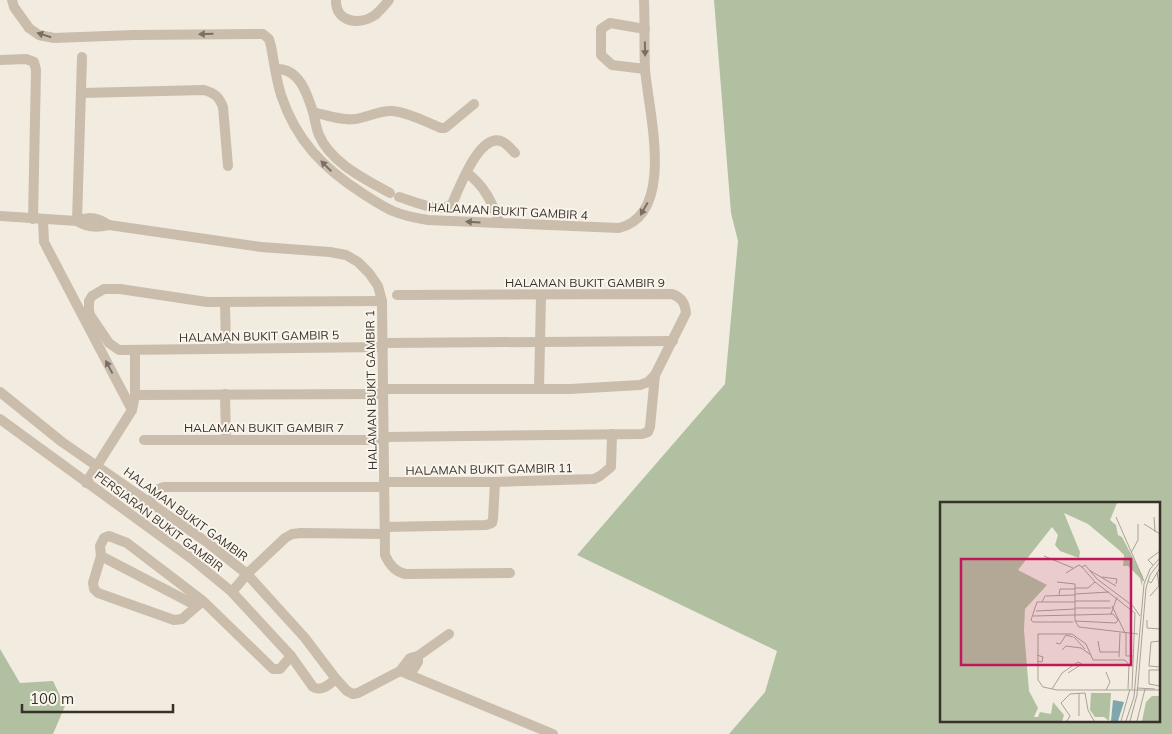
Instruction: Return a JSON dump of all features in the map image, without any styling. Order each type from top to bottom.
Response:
[{"type":"street","name":"HALAMAN BUKIT GAMBIR 4","points":[[12,0],[14,7],[29,28],[39,35],[54,38],[263,34],[269,39],[281,94],[296,128],[308,148],[335,175],[391,212],[428,220],[619,228],[634,222],[646,206],[651,194],[655,171],[646,69],[644,0]]},
{"type":"street","points":[[336,0],[337,10],[342,18],[355,22],[374,15],[389,0]]},
{"type":"street","points":[[645,29],[610,23],[601,29],[601,55],[612,65],[646,69]]},
{"type":"street","points":[[77,221],[82,57]]},
{"type":"street","points":[[0,60],[26,59],[34,62],[36,70],[38,219],[44,242],[132,410]]},
{"type":"street","points":[[276,69],[283,69],[295,75],[303,86],[319,134],[327,149],[355,172],[395,195],[434,207],[446,207],[452,204],[477,153],[492,141],[504,142],[515,153]]},
{"type":"street","points":[[81,93],[204,90],[214,93],[220,99],[223,107],[228,166]]},
{"type":"street","points":[[313,112],[352,119],[392,111],[413,116],[445,128],[474,104]]},
{"type":"street","points":[[467,173],[485,189],[500,224]]},
{"type":"street","name":"HALAMAN BUKIT GAMBIR 1","points":[[0,216],[77,221],[85,226],[99,227],[109,225],[261,247],[330,252],[346,255],[358,262],[378,286],[382,301],[386,558],[401,573],[510,573]]},
{"type":"street","name":"HALAMAN BUKIT GAMBIR 5","points":[[225,303],[120,289],[104,289],[92,296],[89,301],[89,310],[90,315],[109,344],[119,350],[673,341]]},
{"type":"street","name":"HALAMAN BUKIT GAMBIR 9","points":[[396,295],[541,296],[672,294],[683,301],[686,313],[655,375]]},
{"type":"street","points":[[539,389],[541,296]]},
{"type":"street","points":[[226,348],[225,303],[382,301]]},
{"type":"street","points":[[86,483],[132,410],[135,395],[135,350]]},
{"type":"street","points":[[135,395],[539,389],[640,385],[648,382],[655,375]]},
{"type":"street","name":"HALAMAN BUKIT GAMBIR 7","points":[[144,440],[642,434],[648,432],[655,375]]},
{"type":"street","name":"HALAMAN BUKIT GAMBIR","points":[[0,392],[62,442],[208,543],[246,574],[305,638],[347,691],[353,694],[358,693],[400,671]]},
{"type":"street","points":[[225,394],[226,440]]},
{"type":"street","name":"PERSIARAN BUKIT GAMBIR","points":[[0,419],[192,559],[232,592],[291,656],[313,687],[322,689],[336,679]]},
{"type":"street","name":"HALAMAN BUKIT GAMBIR 11","points":[[149,502],[159,489],[164,487],[594,479],[611,467],[612,434]]},
{"type":"street","points":[[232,592],[246,574],[285,538],[292,534],[486,526],[492,523],[493,519],[495,482]]},
{"type":"street","points":[[200,604],[182,619],[177,620],[98,592],[94,589],[93,583],[104,538],[109,536],[127,543],[200,604],[273,669],[280,669],[291,656]]},
{"type":"street","points":[[101,551],[200,604]]},
{"type":"street","points":[[449,634],[418,656],[410,658],[400,671],[553,734]]},
{"type":"street","points":[[410,675],[418,662],[418,656]]},
{"type":"green space","points":[[714,0],[1172,0],[1172,734],[729,734],[765,692],[777,651],[577,555],[725,384],[738,241],[731,213]]},
{"type":"green space","points":[[0,649],[20,683],[53,681],[65,706],[53,734],[0,734]]}]
